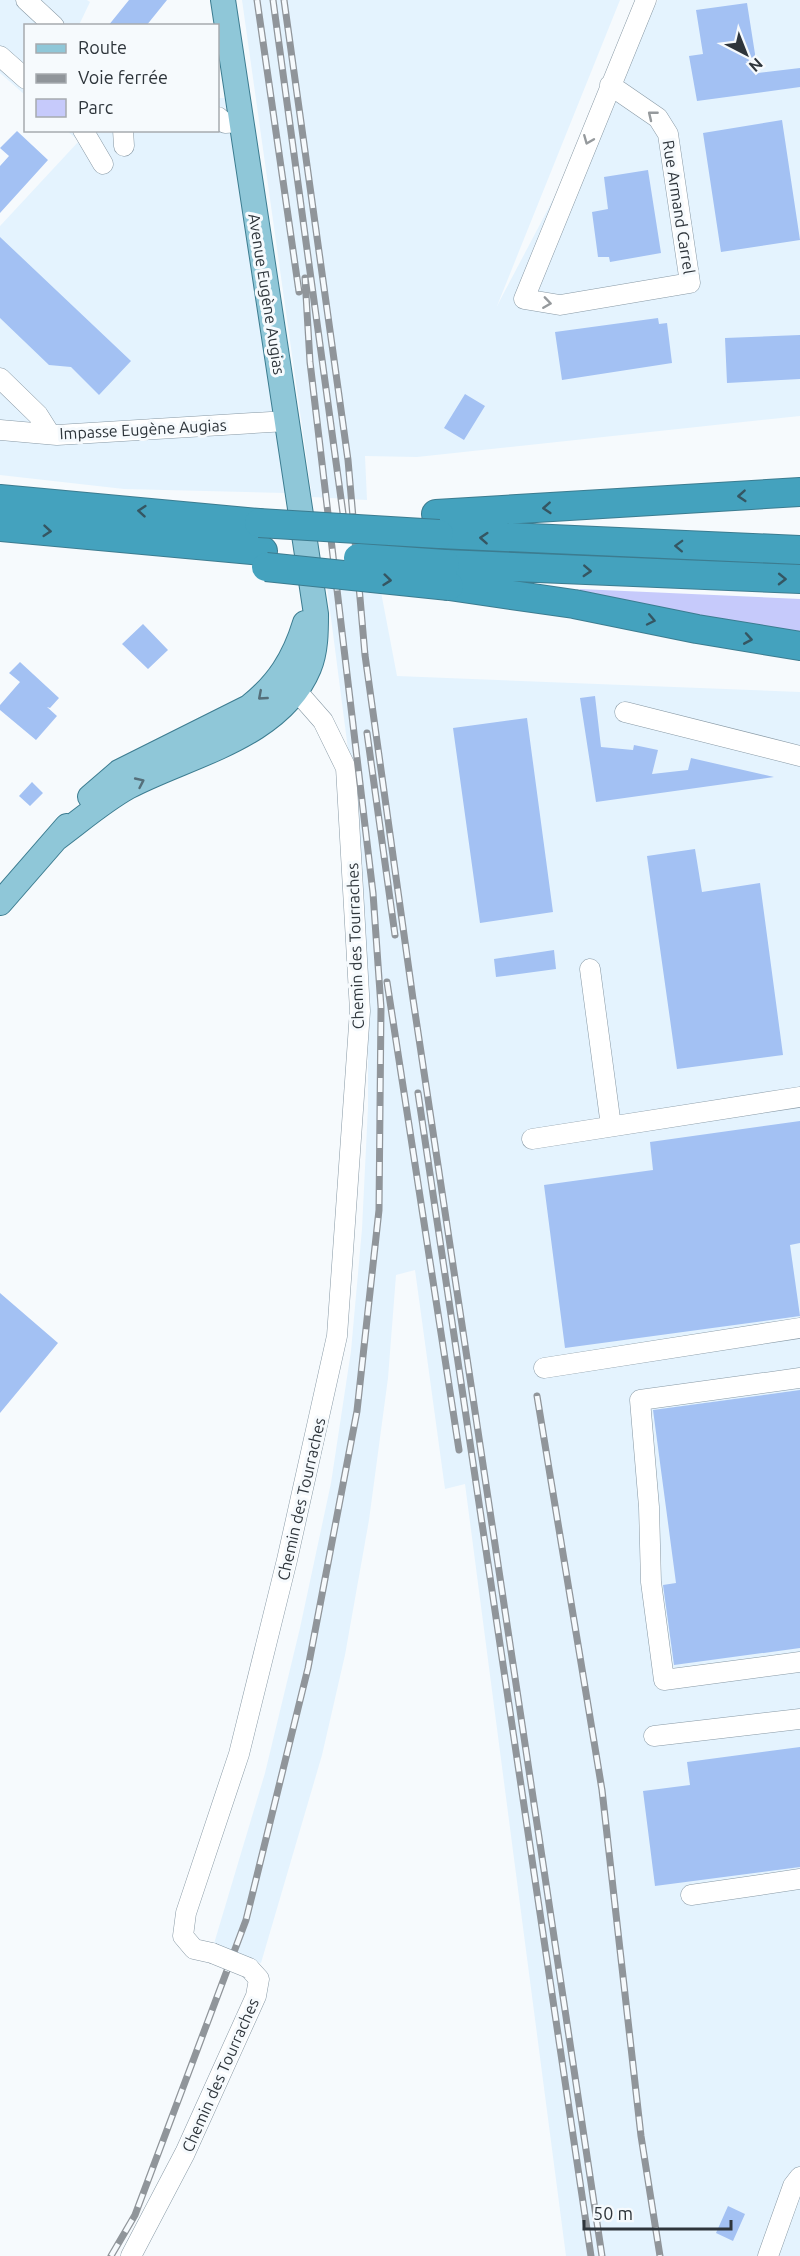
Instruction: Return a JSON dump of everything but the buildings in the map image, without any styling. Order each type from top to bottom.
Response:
[{"type":"highway","points":[[438,524],[800,492]]},
{"type":"highway","points":[[0,500],[201,516],[258,514],[438,524],[800,550]]},
{"type":"highway","points":[[0,527],[95,536],[265,559],[447,575],[800,579]]},
{"type":"highway","points":[[447,575],[697,629],[800,646]]},
{"type":"main road","name":"Avenue Eugène Augias","points":[[0,903],[57,838],[128,788],[255,727],[270,717],[289,682],[309,668],[315,639],[316,614],[310,589],[287,421],[229,119],[223,0]]},
{"type":"street","points":[[26,0],[52,24]]},
{"type":"street","points":[[610,85],[646,0]]},
{"type":"street","points":[[0,56],[24,77]]},
{"type":"street","name":"Rue Armand Carrel","points":[[610,85],[658,118],[668,134],[690,283],[560,305],[524,299],[580,160],[610,85]]},
{"type":"street","points":[[84,132],[103,165]]},
{"type":"street","points":[[0,378],[38,415],[50,434]]},
{"type":"street","name":"Impasse Eugène Augias","points":[[0,430],[50,434],[287,421]]},
{"type":"street","name":"Chemin des Tourraches","points":[[131,2256],[185,2153],[256,1996],[259,1979],[249,1968],[212,1953],[194,1949],[183,1936],[186,1913],[239,1754],[287,1560],[337,1336],[359,1023],[346,768],[323,721],[289,682]]},
{"type":"street","points":[[625,712],[800,756]]},
{"type":"street","points":[[590,969],[611,1126]]},
{"type":"street","points":[[532,1139],[800,1097]]},
{"type":"street","points":[[544,1368],[800,1328]]},
{"type":"street","points":[[800,1378],[640,1400],[649,1507],[651,1582],[664,1680],[800,1662]]},
{"type":"street","points":[[654,1736],[800,1719]]},
{"type":"street","points":[[691,1894],[800,1879]]},
{"type":"street","points":[[768,2256],[793,2186],[800,2176]]},
{"type":"shaded area","points":[[0,0],[87,0],[90,2],[79,24],[24,24],[24,94],[0,73]]},
{"type":"shaded area","points":[[242,0],[620,0],[497,306],[658,0],[800,0],[800,416],[417,457],[365,456],[367,500],[312,497]]},
{"type":"shaded area","points":[[219,98],[225,98],[275,409],[286,493],[124,489],[0,475],[0,226],[79,141],[68,132],[219,132]]},
{"type":"shaded area","points":[[327,587],[381,592],[397,676],[800,692],[800,2256],[566,2256],[465,1484],[445,1489],[415,1270],[396,1275],[388,1378],[369,1520],[345,1655],[322,1755],[261,1963],[213,1947],[265,1773],[300,1628],[331,1483],[351,1351],[362,1229],[368,1107],[368,986],[361,850]]},
{"type":"green space","points":[[580,589],[800,599],[800,633],[578,596]]},
{"type":"railway","points":[[257,0],[299,292]]},
{"type":"railway","points":[[273,0],[345,528]]},
{"type":"railway","points":[[284,0],[348,460],[365,655],[413,999],[602,2256]]},
{"type":"railway","points":[[111,2256],[135,2215],[246,1920],[308,1668],[357,1411],[379,1210],[381,1007],[373,893],[310,362],[305,278]]},
{"type":"railway","points":[[367,733],[395,935]]},
{"type":"railway","points":[[387,982],[459,1450]]},
{"type":"railway","points":[[418,1093],[591,2256]]},
{"type":"railway","points":[[537,1396],[602,1790],[641,2136],[660,2256]]}]
